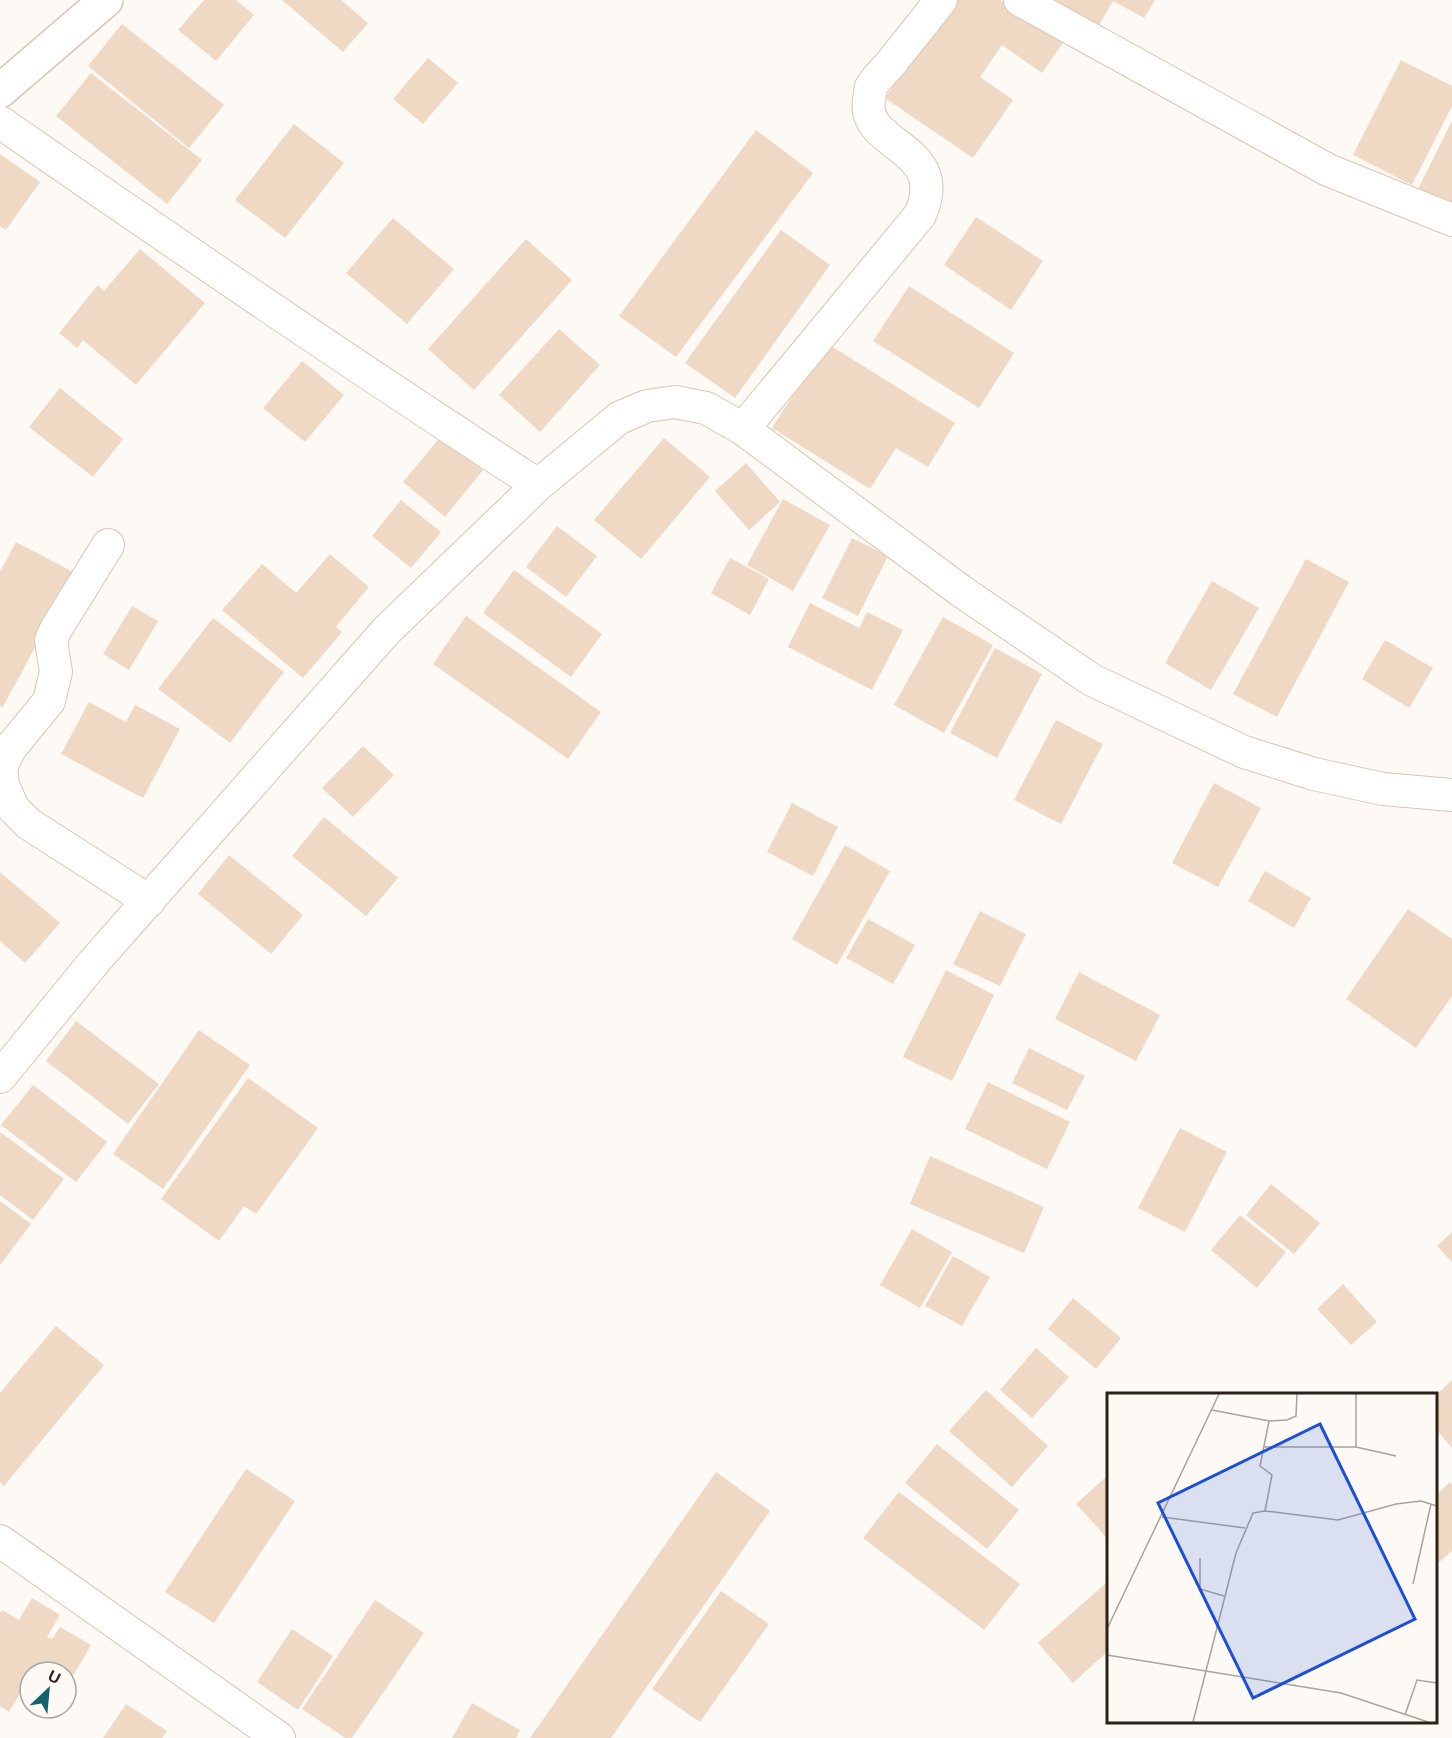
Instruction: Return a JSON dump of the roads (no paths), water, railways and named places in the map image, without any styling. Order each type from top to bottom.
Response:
[{"type":"street","points":[[0,91],[106,0]]},
{"type":"street","points":[[743,429],[920,215],[926,200],[926,184],[922,171],[913,157],[875,127],[867,110],[871,87],[941,0]]},
{"type":"street","points":[[1020,0],[1328,170],[1452,220]]},
{"type":"street","points":[[0,122],[277,313],[538,485]]},
{"type":"street","points":[[0,1077],[94,963],[387,630],[538,485],[619,418],[647,406],[675,402],[706,408],[743,429],[961,591],[1092,680],[1244,752],[1314,774],[1383,789],[1452,795]]},
{"type":"street","points":[[108,545],[51,640],[57,672],[49,701],[9,750],[1,768],[3,785],[13,808],[29,824],[149,901]]},
{"type":"street","points":[[0,1541],[279,1738]]}]
